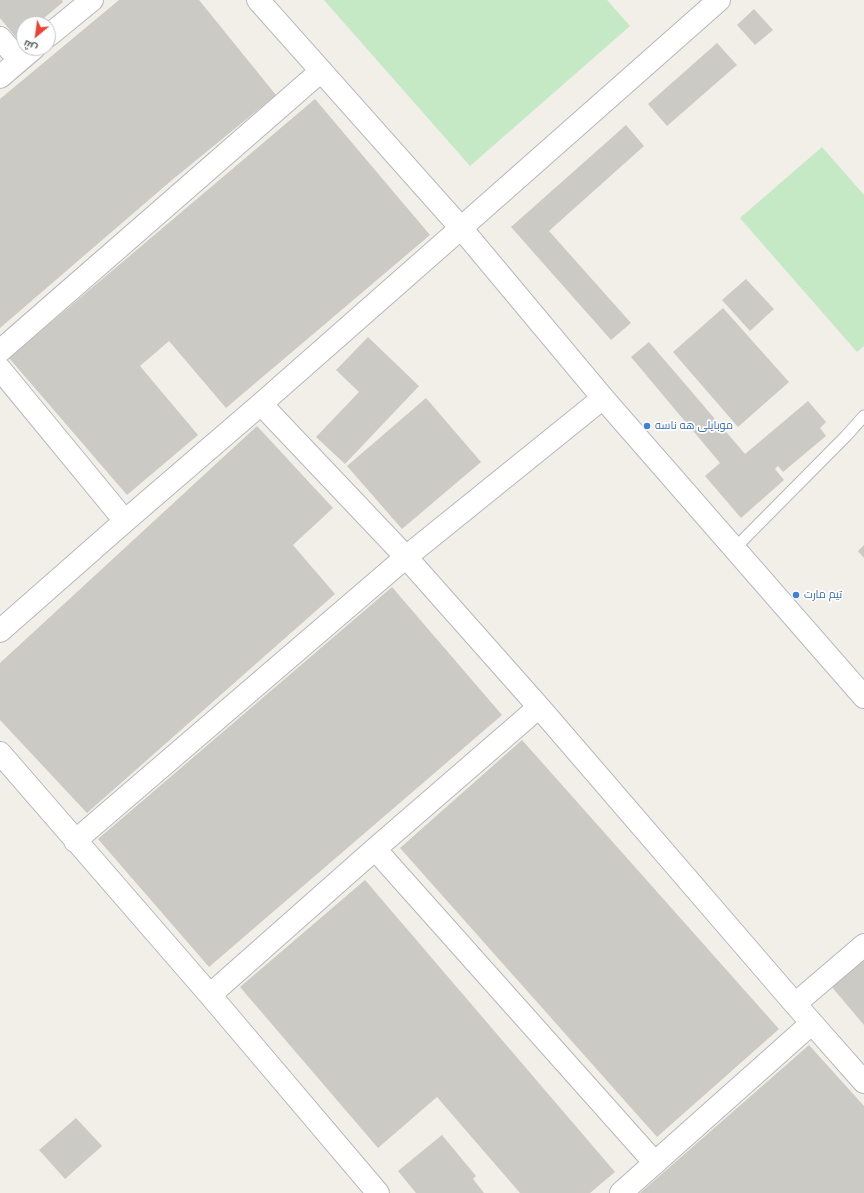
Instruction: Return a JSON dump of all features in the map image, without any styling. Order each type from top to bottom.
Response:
[{"type":"street","points":[[56,29],[92,0]]},
{"type":"street","points":[[258,0],[461,228],[603,398],[864,697]]},
{"type":"street","points":[[0,632],[719,0]]},
{"type":"street","points":[[0,38],[16,47]]},
{"type":"street","points":[[0,77],[25,56]]},
{"type":"street","points":[[0,351],[321,71]]},
{"type":"street","points":[[0,370],[125,521]]},
{"type":"street","points":[[75,841],[406,557],[603,398]]},
{"type":"street","points":[[261,404],[406,557],[540,707],[795,1004],[864,1082]]},
{"type":"street","points":[[210,995],[375,849],[540,707]]},
{"type":"street","points":[[0,753],[210,995],[378,1193]]},
{"type":"street","points":[[375,849],[655,1163]]},
{"type":"street","points":[[795,1004],[864,945]]},
{"type":"street","points":[[621,1193],[812,1023]]},
{"type":"lane","points":[[734,549],[864,416]]},
{"type":"green space","points":[[324,0],[607,0],[630,26],[470,166]]},
{"type":"green space","points":[[822,147],[864,195],[864,346],[857,352],[740,218]]},
{"type":"building","points":[[0,0],[62,0],[63,2],[46,16],[16,16],[16,38],[0,18]]},
{"type":"building","points":[[119,0],[199,0],[276,95],[172,180],[0,328],[0,99],[52,56],[56,56],[56,52]]},
{"type":"building","points":[[754,9],[773,30],[755,45],[737,25]]},
{"type":"building","points":[[717,43],[737,65],[667,126],[648,104]]},
{"type":"building","points":[[315,99],[430,235],[226,408],[169,341],[140,366],[198,435],[127,495],[9,358]]},
{"type":"building","points":[[626,125],[644,146],[549,231],[631,323],[611,340],[511,227]]},
{"type":"building","points":[[746,279],[774,309],[750,331],[722,300]]},
{"type":"building","points":[[723,308],[789,382],[738,427],[673,352]]},
{"type":"building","points":[[368,337],[419,386],[345,464],[316,437],[359,392],[336,370]]},
{"type":"building","points":[[649,342],[745,454],[808,401],[826,422],[820,428],[826,436],[783,472],[778,466],[775,469],[784,480],[741,518],[705,476],[720,463],[631,357]]},
{"type":"building","points":[[426,398],[481,462],[402,529],[347,466]]},
{"type":"building","points":[[257,426],[333,508],[293,545],[335,594],[87,813],[0,720],[0,663]]},
{"type":"building","points":[[864,545],[864,558],[858,551]]},
{"type":"building","points":[[392,587],[502,715],[209,967],[98,839]]},
{"type":"building","points":[[522,740],[779,1029],[657,1137],[400,848]]},
{"type":"building","points":[[365,880],[615,1172],[590,1193],[520,1193],[437,1097],[378,1148],[240,987]]},
{"type":"building","points":[[864,949],[864,1025],[826,980]]},
{"type":"building","points":[[809,1045],[864,1106],[864,1193],[640,1193]]},
{"type":"building","points":[[76,1118],[102,1146],[65,1179],[39,1150]]},
{"type":"building","points":[[442,1135],[476,1176],[473,1179],[484,1193],[416,1193],[398,1171]]},
{"type":"place","name":"موبایلی هه ناسه","points":[[647,426]]},
{"type":"place","name":"تیم مارت","points":[[796,595]]}]
